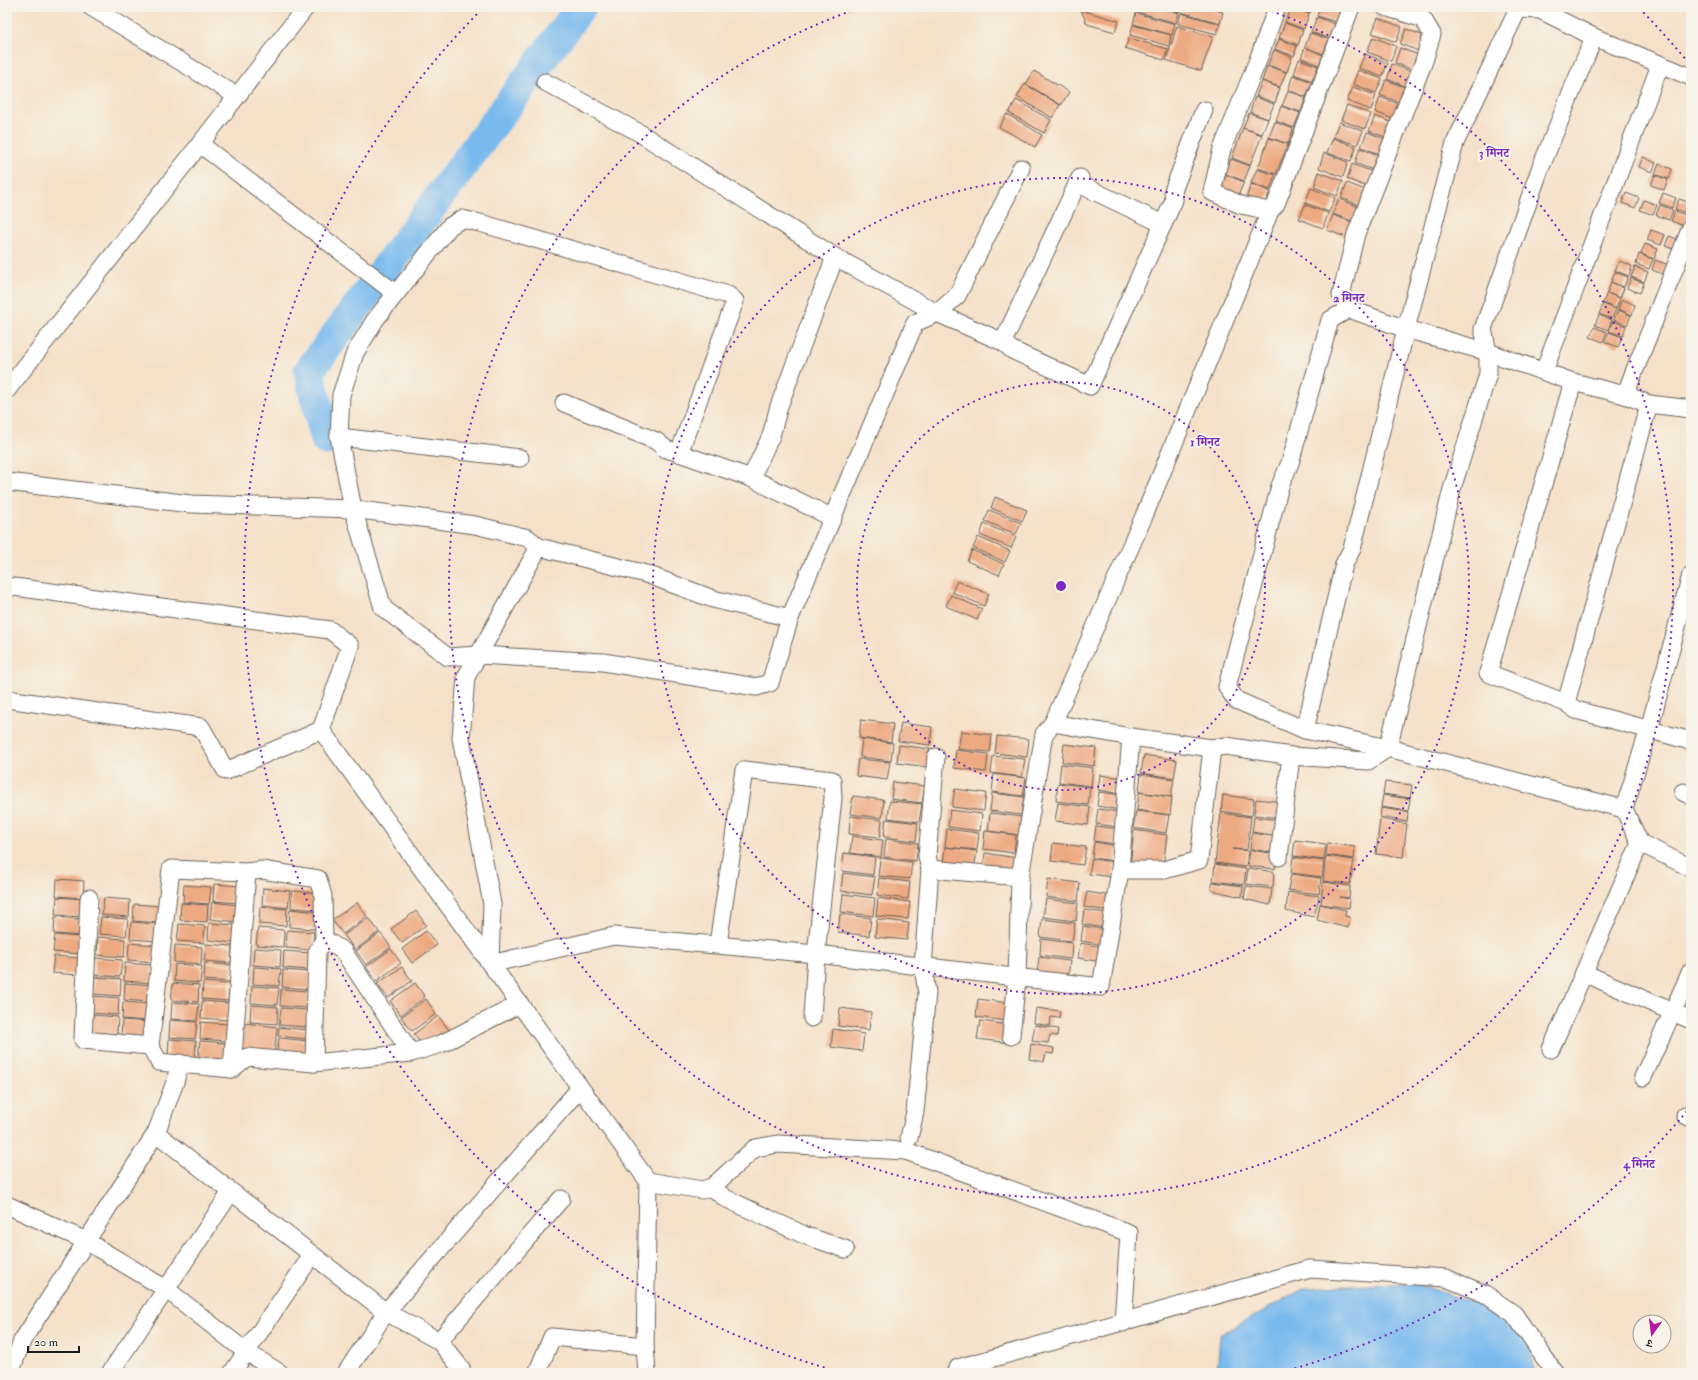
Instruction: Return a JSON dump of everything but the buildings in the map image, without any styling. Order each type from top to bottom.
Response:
[{"type":"street","points":[[91,7],[237,96]]},
{"type":"street","points":[[7,390],[306,7]]},
{"type":"street","points":[[1270,211],[1241,204],[1212,192],[1222,149],[1258,60],[1277,7]]},
{"type":"street","points":[[1011,1036],[1017,978],[1020,877],[1044,734],[1053,723],[1144,516],[1270,211],[1276,204],[1352,7]]},
{"type":"street","points":[[1385,7],[1423,19],[1432,34],[1424,61],[1356,234],[1341,296],[1349,309],[1406,329],[1488,352],[1573,382],[1625,395],[1649,404],[1691,409]]},
{"type":"street","points":[[1305,730],[1344,564],[1352,549],[1406,329],[1455,143],[1518,9],[1540,10],[1594,37],[1691,77]]},
{"type":"street","points":[[1053,723],[1131,737],[1212,748],[1226,746],[1290,756],[1368,761],[1388,748],[1452,489],[1488,374],[1488,352],[1483,330],[1540,169],[1594,37]]},
{"type":"street","points":[[1544,372],[1660,65]]},
{"type":"street","points":[[545,82],[638,132],[835,257],[937,313],[1003,342],[1012,350],[1090,386],[1174,200],[1172,191],[1204,110]]},
{"type":"street","points":[[200,144],[395,293]]},
{"type":"street","points":[[679,453],[731,315],[735,300],[728,295],[462,219],[450,226],[395,293],[375,320],[355,353],[341,395],[339,437],[353,509],[383,608],[448,657],[478,655],[604,662],[756,687],[770,683],[790,618],[915,323],[937,313],[957,296],[1021,168]]},
{"type":"street","points":[[1003,342],[1079,181],[1163,224]]},
{"type":"street","points":[[1625,395],[1691,227]]},
{"type":"street","points":[[750,478],[771,436],[779,406],[835,257]]},
{"type":"street","points":[[1349,309],[1330,320],[1290,463],[1280,486],[1227,687],[1236,700],[1305,730],[1388,748],[1624,809]]},
{"type":"street","points":[[1573,382],[1488,673],[1566,703],[1576,710],[1691,741]]},
{"type":"street","points":[[564,403],[656,441],[666,449],[750,478],[833,518]]},
{"type":"street","points":[[1566,703],[1649,404]]},
{"type":"street","points":[[339,437],[520,458]]},
{"type":"street","points":[[7,482],[191,504],[353,509],[475,525],[528,538],[539,547],[646,574],[713,599],[790,618]]},
{"type":"street","points":[[490,964],[492,904],[461,738],[466,678],[539,547]]},
{"type":"street","points":[[1691,575],[1649,729],[1624,809],[1640,843],[1691,868]]},
{"type":"street","points":[[7,586],[330,630],[350,646],[321,730],[226,771],[201,727],[7,700]]},
{"type":"street","points":[[321,730],[648,1181],[645,1346],[647,1373]]},
{"type":"street","points":[[490,964],[614,936],[718,944],[816,954],[923,968],[1101,987],[1120,870],[1131,737]]},
{"type":"street","points":[[1120,870],[1164,870],[1199,860],[1212,748]]},
{"type":"street","points":[[1278,857],[1290,756]]},
{"type":"street","points":[[909,1138],[915,1112],[927,993],[923,968],[930,869],[927,856],[936,757]]},
{"type":"street","points":[[718,944],[744,770],[832,780],[833,798],[816,954],[812,1018]]},
{"type":"street","points":[[1551,1049],[1640,843]]},
{"type":"street","points":[[314,1063],[317,952],[324,939],[322,896],[318,879],[262,870],[246,872],[171,869],[150,1046],[159,1062],[232,1069],[247,1057],[314,1063],[411,1053],[441,1044],[520,1004]]},
{"type":"street","points":[[930,869],[1020,877]]},
{"type":"street","points":[[232,1069],[246,872]]},
{"type":"street","points":[[89,898],[83,1040],[150,1046]]},
{"type":"street","points":[[324,939],[342,951],[411,1053]]},
{"type":"street","points":[[1643,1077],[1691,971]]},
{"type":"street","points":[[1584,973],[1691,1020]]},
{"type":"street","points":[[10,1373],[22,1341],[156,1132],[175,1082],[180,1063]]},
{"type":"street","points":[[346,1373],[386,1312],[580,1088]]},
{"type":"street","points":[[156,1132],[386,1312],[439,1340],[461,1368],[458,1373]]},
{"type":"street","points":[[648,1181],[702,1190],[712,1187],[755,1148],[778,1144],[906,1151],[1129,1233],[1123,1323]]},
{"type":"street","points":[[712,1187],[725,1198],[804,1235],[845,1250]]},
{"type":"street","points":[[110,1373],[231,1192]]},
{"type":"street","points":[[439,1340],[560,1199]]},
{"type":"street","points":[[7,1205],[86,1241],[166,1289],[246,1351],[280,1373]]},
{"type":"street","points":[[232,1373],[312,1255]]},
{"type":"street","points":[[955,1373],[958,1368],[1123,1323],[1310,1269],[1446,1278],[1485,1294],[1514,1314],[1555,1373]]},
{"type":"street","points":[[536,1373],[552,1337],[645,1346]]},
{"type":"water","points":[[1414,1283],[1520,1318],[1536,1373],[1217,1373],[1220,1335],[1305,1288]]},
{"type":"waterway","points":[[326,440],[309,371],[581,7]]}]
